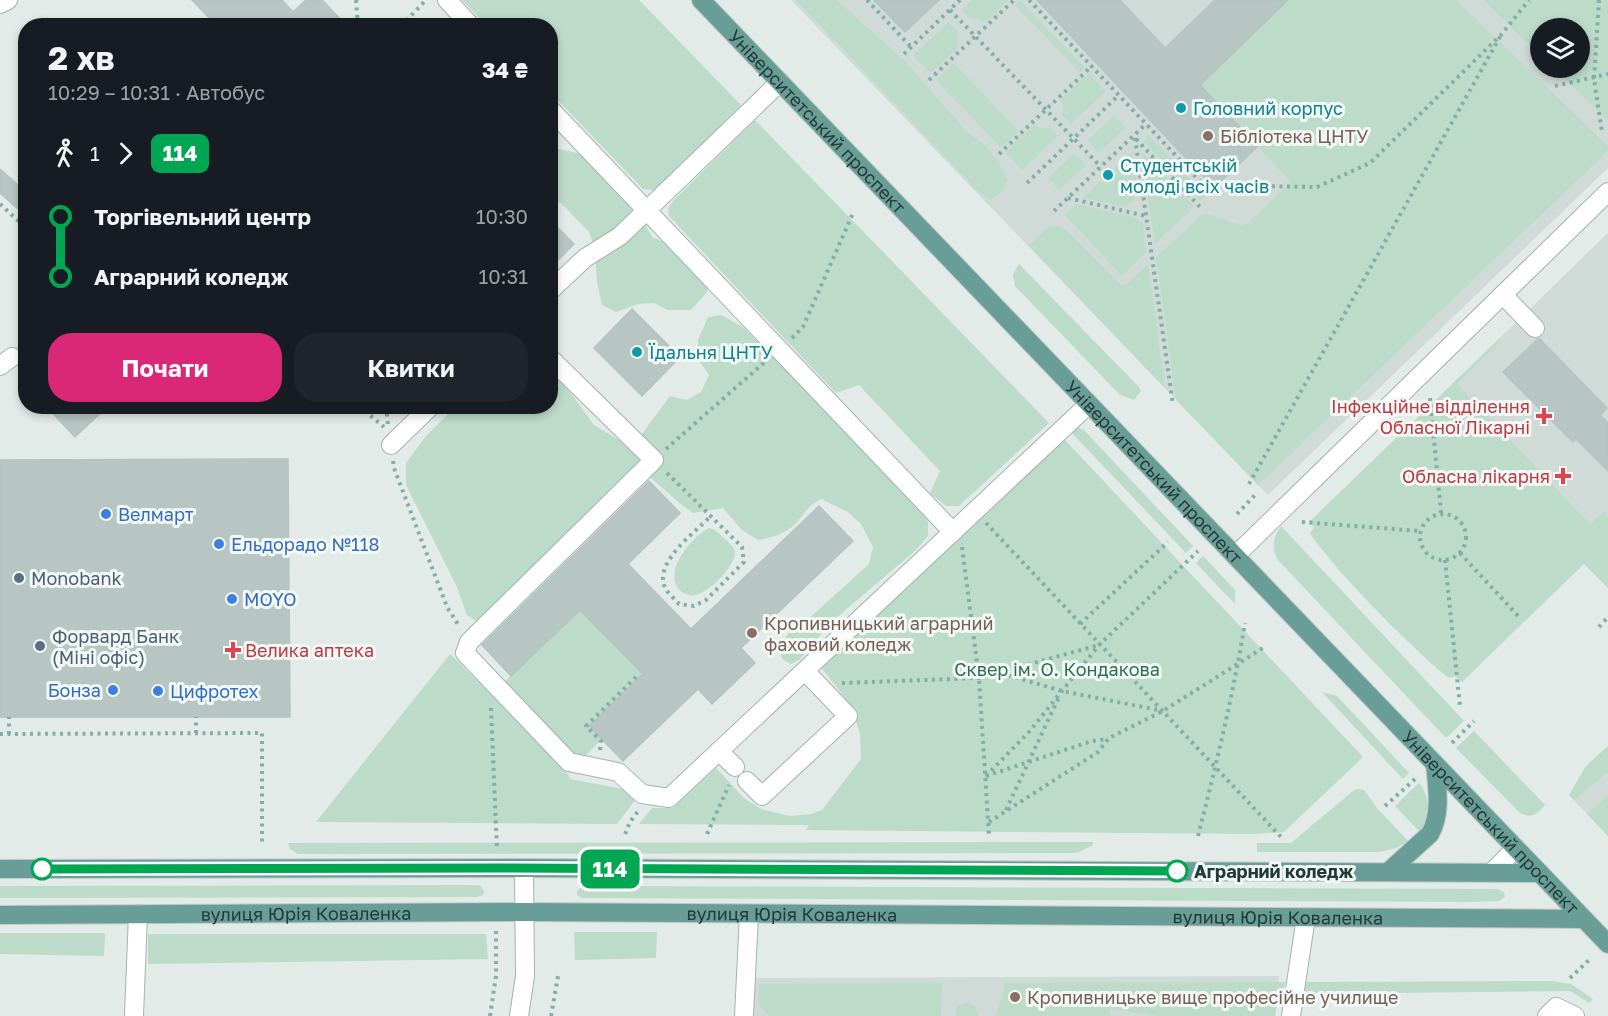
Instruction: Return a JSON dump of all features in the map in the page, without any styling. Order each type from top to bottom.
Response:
[{"type":"main road","name":"Університетський проспект","points":[[701,0],[1608,944]]},
{"type":"main road","points":[[1388,872],[1430,834],[1434,827],[1437,806],[1435,764]]},
{"type":"main road","points":[[0,869],[524,868],[1540,873]]},
{"type":"main road","name":"вулиця Юрія Коваленка","points":[[0,915],[524,912],[1584,919]]},
{"type":"street","points":[[0,4],[8,0]]},
{"type":"street","points":[[447,0],[464,18]]},
{"type":"street","points":[[558,283],[585,258],[620,236],[780,82]]},
{"type":"street","points":[[558,117],[779,350],[956,529]]},
{"type":"street","points":[[1235,556],[1608,192]]},
{"type":"street","points":[[1503,295],[1535,328]]},
{"type":"street","points":[[558,366],[654,460],[469,642],[465,653],[569,762],[618,772],[642,794],[669,798],[719,751],[811,677],[956,529],[1089,404]]},
{"type":"street","points":[[391,445],[423,414]]},
{"type":"street","points":[[747,781],[762,796],[848,717],[811,677]]},
{"type":"street","points":[[719,751],[735,767]]},
{"type":"street","points":[[1491,873],[1516,848]]},
{"type":"street","points":[[519,1016],[525,976],[524,868]]},
{"type":"street","points":[[134,1016],[138,914]]},
{"type":"street","points":[[749,914],[744,1008],[754,1016]]},
{"type":"street","points":[[1291,1016],[1306,917]]},
{"type":"street","points":[[1547,1016],[1556,1007],[1575,1016]]},
{"type":"path","points":[[356,0],[357,18]]},
{"type":"path","points":[[409,18],[426,0]]},
{"type":"path","points":[[867,0],[911,47]]},
{"type":"path","points":[[904,54],[960,0]]},
{"type":"path","points":[[929,80],[1014,0]]},
{"type":"path","points":[[1029,0],[1214,196]]},
{"type":"path","points":[[1257,186],[1317,187],[1370,163],[1501,35],[1529,0]]},
{"type":"path","points":[[1599,0],[1594,79],[1602,132]]},
{"type":"path","points":[[950,10],[1101,167]]},
{"type":"path","points":[[1249,484],[1501,35]]},
{"type":"path","points":[[999,154],[1092,66]]},
{"type":"path","points":[[1555,86],[1608,74]]},
{"type":"path","points":[[1027,183],[1119,95]]},
{"type":"path","points":[[1054,211],[1146,124]]},
{"type":"path","points":[[1134,137],[1201,208]]},
{"type":"path","points":[[1134,137],[1173,405]]},
{"type":"path","points":[[1068,198],[1146,216]]},
{"type":"path","points":[[0,204],[18,221]]},
{"type":"path","points":[[711,516],[672,555],[662,573],[665,587],[679,604],[694,606],[706,600],[744,562],[742,547],[711,516],[654,460],[803,327],[853,213]]},
{"type":"path","points":[[1430,398],[1441,513]]},
{"type":"path","points":[[369,414],[389,431],[387,414]]},
{"type":"path","points":[[391,445],[394,468],[447,607],[469,642]]},
{"type":"path","points":[[1237,514],[1257,493]]},
{"type":"path","points":[[975,511],[1281,837]]},
{"type":"path","points":[[1441,513],[1454,516],[1464,527],[1466,540],[1460,553],[1445,560],[1431,557],[1421,546],[1420,531],[1428,519],[1441,513]]},
{"type":"path","points":[[1302,522],[1420,531]]},
{"type":"path","points":[[956,529],[979,678],[989,836]]},
{"type":"path","points":[[1080,624],[1168,542]]},
{"type":"path","points":[[986,776],[1029,732],[1099,645],[1198,551]]},
{"type":"path","points":[[1460,553],[1519,617]]},
{"type":"path","points":[[1445,560],[1460,706]]},
{"type":"path","points":[[1599,627],[1608,617]]},
{"type":"path","points":[[1198,836],[1216,767],[1245,623]]},
{"type":"path","points":[[811,677],[979,678],[1099,645]]},
{"type":"path","points":[[986,776],[1092,741],[1109,738],[1163,711],[1266,646]]},
{"type":"path","points":[[1001,672],[1062,691],[1163,711]]},
{"type":"path","points":[[598,768],[601,741],[586,726],[639,674]]},
{"type":"path","points":[[1005,812],[1062,691]]},
{"type":"path","points":[[491,702],[497,833]]},
{"type":"path","points":[[9,717],[9,734]]},
{"type":"path","points":[[196,717],[196,733]]},
{"type":"path","points":[[1452,743],[1474,721]]},
{"type":"path","points":[[0,734],[262,733],[262,845]]},
{"type":"path","points":[[989,822],[1098,752],[1109,738]]},
{"type":"path","points":[[707,834],[735,767]]},
{"type":"path","points":[[1385,806],[1415,778]]},
{"type":"path","points":[[625,834],[638,811]]},
{"type":"path","points":[[1570,978],[1589,960]]},
{"type":"path","points":[[490,1016],[496,976]]},
{"type":"path","points":[[551,1016],[558,976]]},
{"type":"shaded area","points":[[791,0],[1483,0],[1530,46],[1530,78],[1563,78],[1608,121],[1608,168],[1268,495]]},
{"type":"shaded area","name":"Обласна лікарня","points":[[1608,233],[1608,569],[1441,395]]},
{"type":"shaded area","points":[[1608,758],[1608,836],[1569,795]]},
{"type":"shaded area","name":"Кропивницьке вище професійне училище","points":[[1279,976],[1273,1016],[752,1016],[756,978]]},
{"type":"green space","points":[[462,0],[639,0],[741,105],[660,185],[653,190],[643,189],[558,100],[558,18],[479,18]]},
{"type":"green space","points":[[796,0],[837,0],[906,62],[967,132],[985,145],[997,160],[1008,180],[1000,193],[990,200],[977,190]]},
{"type":"green space","points":[[972,0],[1008,0],[985,22],[978,19],[972,20],[962,10]]},
{"type":"green space","points":[[1020,0],[1085,68],[1080,73],[1015,5]]},
{"type":"green space","points":[[1288,0],[1456,0],[1530,71],[1530,78],[1537,78],[1608,146],[1608,151],[1258,485],[1176,400],[1156,257],[1204,213],[1240,225],[1247,224],[1291,182],[1200,85]]},
{"type":"green space","points":[[1483,0],[1608,0],[1608,121],[1563,78],[1590,78],[1590,18],[1530,18],[1530,46]]},
{"type":"green space","points":[[949,22],[959,33],[957,40],[959,47],[930,73],[913,55]]},
{"type":"green space","points":[[954,63],[1018,131],[1001,148],[936,80]]},
{"type":"green space","points":[[1089,73],[1106,91],[1071,124],[1062,115],[1064,107],[1061,99]]},
{"type":"green space","points":[[1114,115],[1126,127],[1099,153],[1087,141]]},
{"type":"green space","points":[[755,120],[1049,423],[959,506],[946,506],[930,493],[940,471],[859,385],[836,393],[669,216],[668,209],[673,201]]},
{"type":"green space","points":[[1034,125],[1040,128],[1049,127],[1058,136],[1022,170],[1005,152]]},
{"type":"green space","points":[[1149,135],[1206,196],[1200,201],[1143,141]]},
{"type":"green space","points":[[558,149],[582,154],[638,200],[646,227],[653,238],[668,242],[711,274],[707,292],[691,310],[668,310],[654,303],[638,304],[616,312],[602,305],[597,281],[595,249],[589,232],[558,202]]},
{"type":"green space","points":[[1132,151],[1138,194],[1126,207],[1083,198],[1100,181],[1107,184],[1117,175],[1115,168]]},
{"type":"green space","points":[[1141,151],[1194,207],[1155,244]]},
{"type":"green space","points":[[1074,153],[1086,165],[1059,190],[1048,178]]},
{"type":"green space","points":[[1077,204],[1136,218],[1143,224],[1146,252],[1122,276],[1065,215]]},
{"type":"green space","points":[[1060,226],[1066,230],[1121,285],[1127,284],[1148,264],[1165,388],[1029,246],[1047,228]]},
{"type":"green space","points":[[1019,264],[1139,387],[1141,391],[1134,400],[1120,395],[1015,286],[1013,274]]},
{"type":"green space","points":[[721,315],[743,327],[910,493],[928,522],[928,536],[915,551],[830,623],[800,659],[791,664],[782,659],[779,647],[788,634],[806,621],[869,564],[873,547],[861,524],[848,512],[821,499],[811,505],[786,531],[758,540],[742,530],[723,508],[693,513],[640,470],[575,533],[515,584],[490,621],[476,621],[467,615],[457,587],[406,485],[406,463],[426,436],[448,414],[558,414],[558,377],[594,425],[617,439],[642,434],[670,396],[687,400],[701,392],[709,375],[698,359],[698,340],[708,317]]},
{"type":"green space","points":[[1500,338],[1499,343],[1457,384],[1590,524],[1603,512],[1608,517],[1608,588],[1584,564],[1462,682],[1455,676],[1449,678],[1434,666],[1361,594],[1310,534],[1314,527],[1309,522]]},
{"type":"green space","points":[[1074,427],[1083,429],[1193,546],[1186,553],[1069,430]]},
{"type":"green space","name":"Сквер ім. О. Кондакова","points":[[1065,440],[1363,757],[1284,832],[1252,834],[806,830],[809,825],[639,824],[652,808],[673,808],[716,768],[744,798],[761,809],[790,816],[811,814],[822,810],[861,759],[860,734],[851,706],[821,667]]},
{"type":"green space","points":[[1281,526],[1464,721],[1446,738],[1277,559],[1274,542]]},
{"type":"green space","points":[[709,528],[714,529],[733,547],[735,553],[733,559],[724,574],[711,587],[696,595],[686,594],[679,589],[675,580],[677,563],[688,545]]},
{"type":"green space","points":[[1203,556],[1235,590],[1235,602],[1196,563]]},
{"type":"green space","points":[[580,610],[643,674],[589,725],[602,739],[586,755],[576,757],[502,684]]},
{"type":"green space","points":[[450,654],[541,744],[570,779],[623,789],[635,800],[617,824],[316,822]]},
{"type":"green space","points":[[1322,692],[1337,696],[1409,773],[1403,779]]},
{"type":"green space","points":[[1474,731],[1545,805],[1536,813],[1527,816],[1519,812],[1456,748]]},
{"type":"green space","points":[[1608,746],[1608,772],[1574,800],[1569,795],[1586,766]]},
{"type":"green space","points":[[1419,783],[1425,794],[1428,814],[1419,831],[1395,806]]},
{"type":"green space","points":[[1357,789],[1364,790],[1377,808],[1408,841],[1396,848],[1380,852],[1257,852],[1257,843],[1291,843]]},
{"type":"green space","points":[[1608,795],[1608,836],[1587,814]]},
{"type":"green space","points":[[1093,842],[1093,845],[1077,853],[298,854],[290,849],[288,843]]},
{"type":"green space","points":[[478,885],[484,892],[483,895],[477,897],[0,898],[0,886]]},
{"type":"green space","points":[[583,886],[1498,889],[1504,892],[1505,897],[1499,901],[1471,902],[582,898],[577,895],[577,891]]},
{"type":"green space","points":[[574,932],[657,932],[656,958],[575,960]]},
{"type":"green space","points":[[0,933],[105,933],[104,956],[0,954]]},
{"type":"green space","points":[[148,934],[486,934],[488,959],[148,964]]},
{"type":"green space","points":[[1552,981],[1571,984],[1593,999],[1589,1003],[1570,991],[1303,994],[1304,982]]},
{"type":"green space","points":[[1285,982],[1283,994],[1279,994],[1275,1016],[1160,1016],[1110,1009],[1110,1016],[996,1016],[1005,983]]},
{"type":"green space","points":[[942,983],[941,1016],[770,1016],[763,1010],[759,998],[759,984]]},
{"type":"green space","points":[[966,1003],[974,1005],[979,1016],[954,1016],[958,1005]]},
{"type":"building","points":[[192,0],[282,0],[293,12],[306,0],[322,0],[339,18],[209,18]]},
{"type":"building","points":[[874,0],[939,0],[905,32]]},
{"type":"building","name":"Головний корпус","points":[[1037,0],[1120,0],[1165,48],[1215,0],[1288,0],[1200,85],[1258,146],[1214,188]]},
{"type":"building","points":[[0,169],[18,185],[18,209],[0,193]]},
{"type":"building","points":[[558,228],[574,244],[558,260]]},
{"type":"building","name":"Їдальня ЦНТУ","points":[[632,309],[680,357],[642,396],[594,348]]},
{"type":"building","points":[[1539,338],[1607,408],[1600,415],[1608,423],[1608,471],[1576,439],[1573,442],[1503,372]]},
{"type":"building","points":[[53,414],[99,414],[75,437]]},
{"type":"building","points":[[288,459],[290,717],[0,717],[0,460]]},
{"type":"building","points":[[649,481],[680,513],[628,564],[691,629],[819,506],[853,541],[741,648],[755,663],[712,704],[698,689],[623,761],[589,726],[643,674],[580,610],[511,676],[482,645]]},
{"type":"bus line","name":"114","points":[[42,869],[497,868],[1177,871]]},
{"type":"place","name":"Головний корпус","points":[[1181,108]]},
{"type":"place","name":"Бібліотека ЦНТУ","points":[[1208,136]]},
{"type":"place","name":"Студентській молоді всіх часів","points":[[1108,175]]},
{"type":"place","name":"Їдальня ЦНТУ","points":[[637,352]]},
{"type":"place","name":"Інфекційне відділення Обласної Лікарні","points":[[1544,416]]},
{"type":"place","name":"Обласна лікарня","points":[[1563,476]]},
{"type":"place","name":"Велмарт","points":[[106,514]]},
{"type":"place","name":"Ельдорадо №118","points":[[219,544]]},
{"type":"place","name":"Monobank","points":[[19,578]]},
{"type":"place","name":"MOYO","points":[[232,599]]},
{"type":"place","name":"Кропивницький аграрний фаховий коледж","points":[[752,633]]},
{"type":"place","name":"Форвард Банк (Міні офіс)","points":[[40,646]]},
{"type":"place","name":"Велика аптека","points":[[233,650]]},
{"type":"place","name":"Бонза","points":[[113,690]]},
{"type":"place","name":"Цифротех","points":[[158,691]]},
{"type":"place","name":"Аграрний коледж","points":[[1177,871]]},
{"type":"place","name":"Кропивницьке вище професійне училище","points":[[1015,997]]}]
